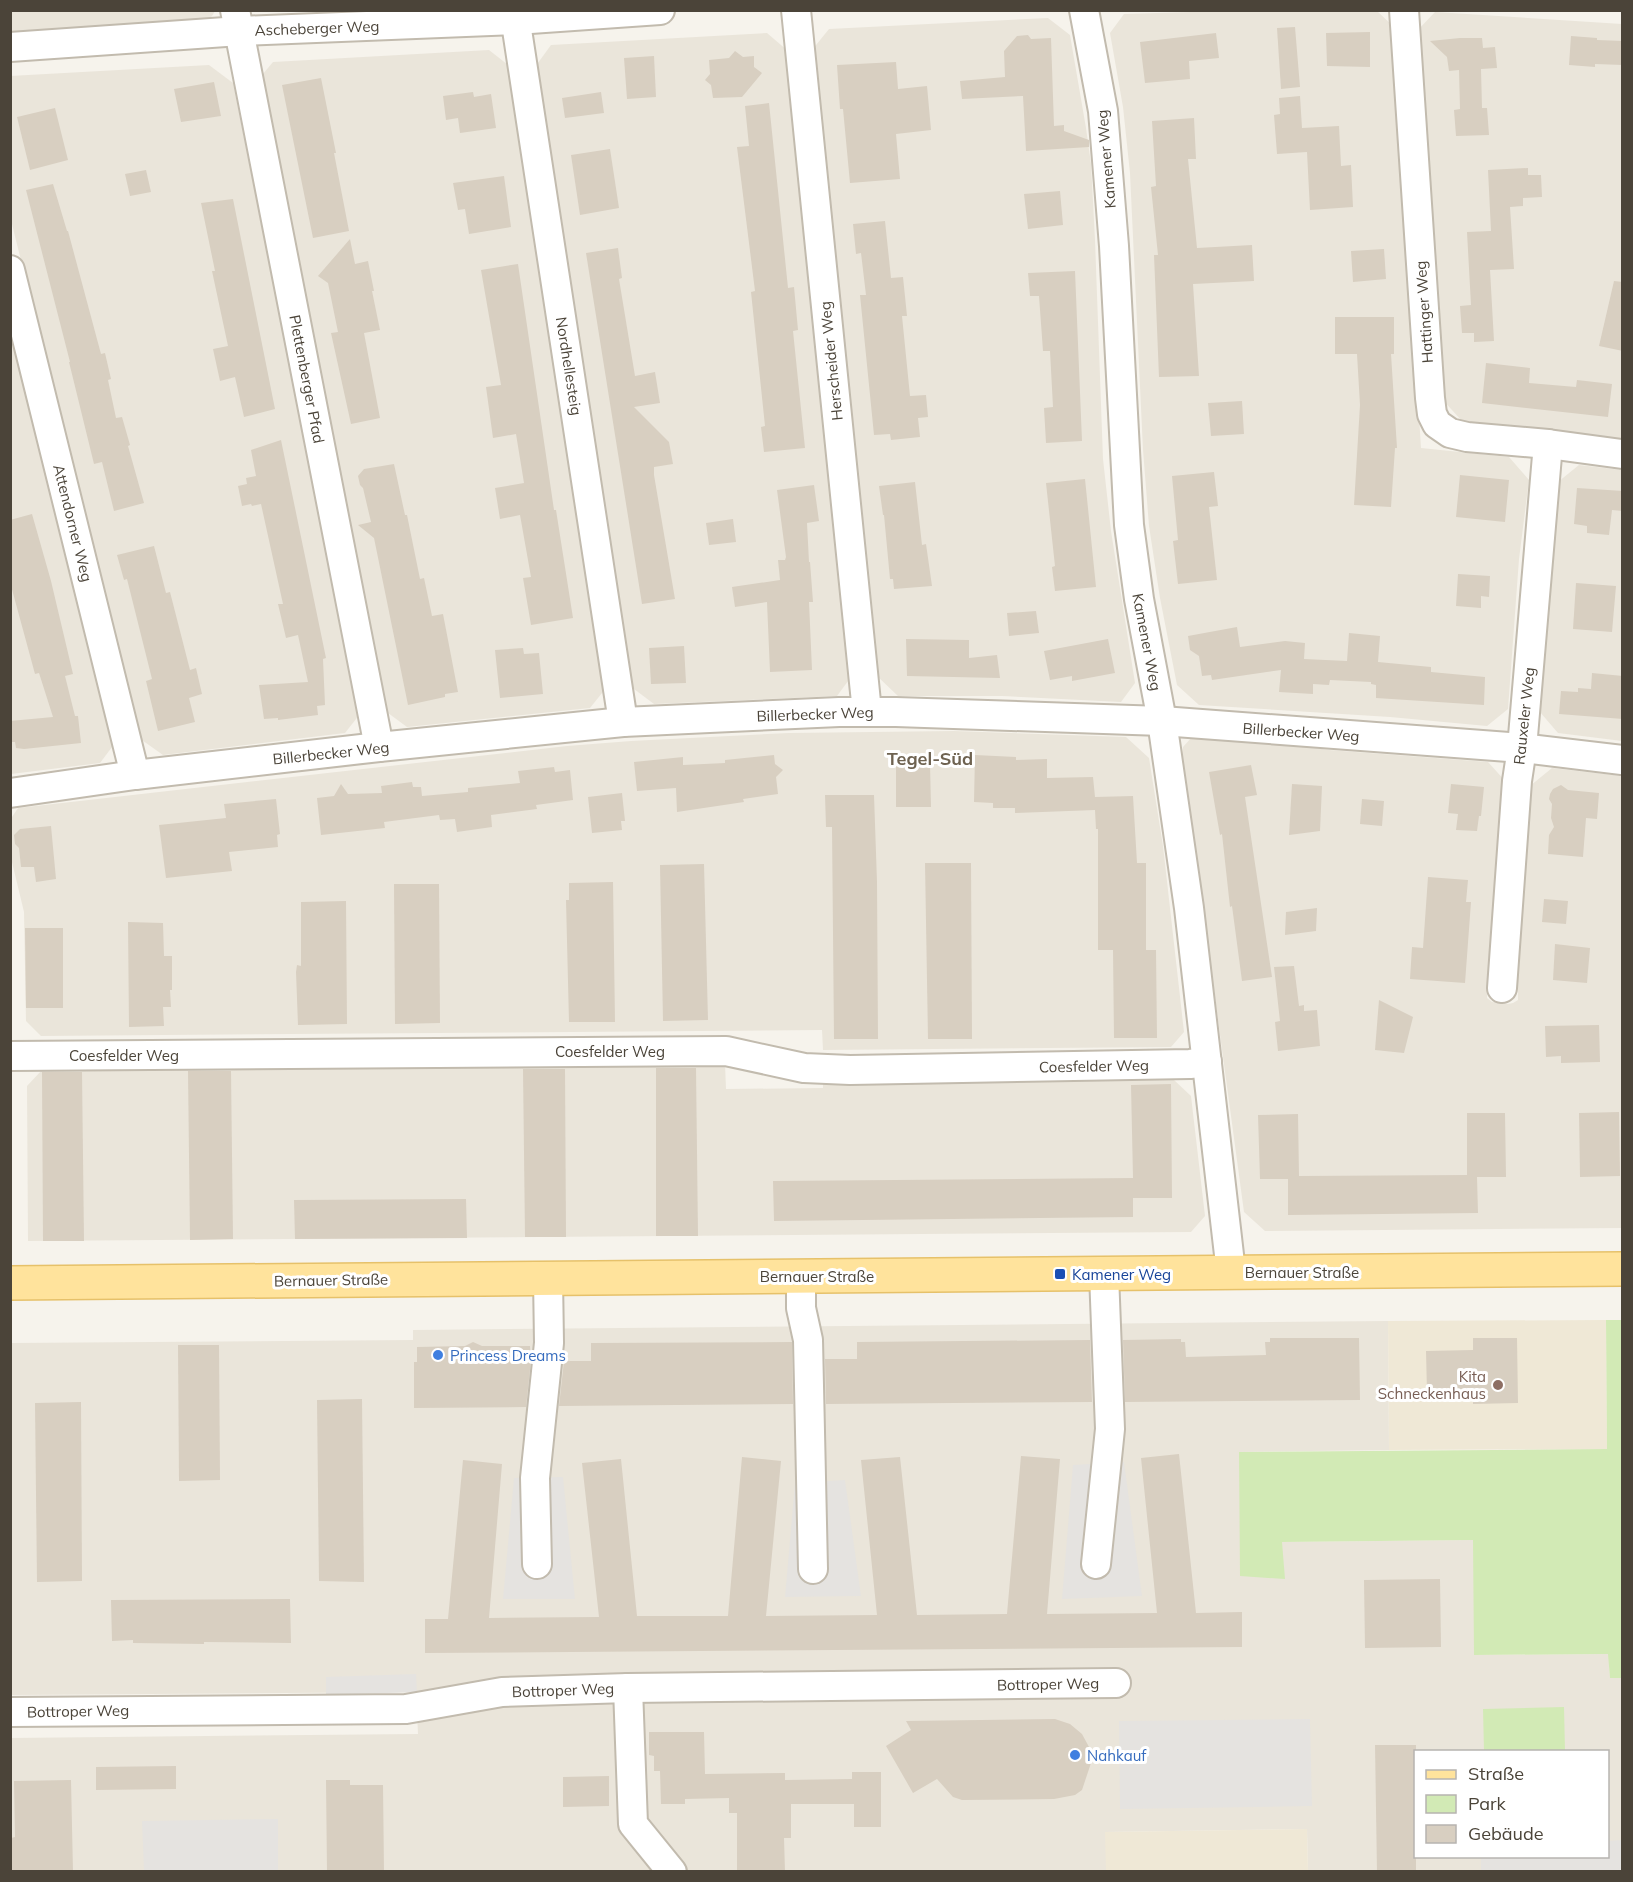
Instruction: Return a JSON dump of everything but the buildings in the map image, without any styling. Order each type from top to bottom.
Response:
[{"type":"main road","name":"Bernauer Straße","points":[[10,1283],[1623,1269]]},
{"type":"street","name":"Ascheberger Weg","points":[[10,47],[237,21],[660,10]]},
{"type":"street","name":"Herscheider Weg","points":[[796,10],[867,712]]},
{"type":"street","name":"Kamener Weg","points":[[1084,10],[1103,111],[1114,246],[1129,525],[1139,599],[1162,721],[1189,908],[1231,1272]]},
{"type":"street","name":"Hattinger Weg","points":[[1404,10],[1432,414],[1437,424],[1450,432],[1467,437],[1548,444],[1623,454]]},
{"type":"street","name":"Nordhellesteig","points":[[515,15],[623,722]]},
{"type":"street","name":"Plettenberger Pfad","points":[[237,21],[379,747]]},
{"type":"street","name":"Attendorner Weg","points":[[10,270],[135,775]]},
{"type":"street","name":"Rauxeler Weg","points":[[1502,988],[1517,781],[1522,748],[1548,444]]},
{"type":"street","name":"Billerbecker Weg","points":[[10,793],[135,775],[623,722],[867,712],[1162,721],[1522,748],[1623,760]]},
{"type":"street","name":"Coesfelder Weg","points":[[10,1056],[726,1051],[804,1068],[850,1070],[1207,1062]]},
{"type":"street","points":[[1096,1564],[1110,1429],[1104,1274]]},
{"type":"street","points":[[801,1276],[801,1308],[808,1340],[813,1569]]},
{"type":"street","points":[[537,1564],[535,1478],[549,1343],[548,1278]]},
{"type":"street","name":"Bottroper Weg","points":[[10,1712],[406,1708],[502,1692],[628,1688],[1116,1683]]},
{"type":"street","points":[[628,1688],[633,1824],[672,1872]]},
{"type":"shaded area","points":[[11,11],[215,11],[206,21],[11,37]]},
{"type":"shaded area","points":[[1223,11],[1377,11],[1395,28],[1421,448],[1509,457],[1529,480],[1519,559],[1508,709],[1487,726],[1390,717],[1199,705],[1177,685],[1149,526],[1143,450],[1130,173],[1123,107],[1110,33],[1124,14]]},
{"type":"shaded area","points":[[1435,12],[1622,24],[1622,439],[1462,421],[1441,398],[1417,31]]},
{"type":"shaded area","points":[[1048,18],[1070,35],[1091,164],[1103,459],[1111,531],[1135,683],[1121,702],[1002,696],[898,696],[876,675],[812,50],[829,29]]},
{"type":"shaded area","points":[[767,33],[788,51],[854,673],[837,696],[654,704],[630,686],[535,67],[551,45]]},
{"type":"shaded area","points":[[489,50],[512,68],[606,688],[590,708],[407,727],[384,710],[257,81],[273,62]]},
{"type":"shaded area","points":[[209,65],[233,83],[360,714],[345,733],[163,755],[139,738],[11,220],[10,76]]},
{"type":"shaded area","points":[[10,322],[115,743],[100,763],[11,774]]},
{"type":"shaded area","points":[[1579,465],[1622,470],[1622,741],[1558,733],[1540,712],[1558,482]]},
{"type":"shaded area","points":[[954,731],[1126,737],[1149,758],[1163,846],[1184,1032],[1171,1047],[823,1050],[822,1030],[41,1036],[26,1021],[24,912],[11,858],[10,820],[18,808],[567,746],[789,733]]},
{"type":"shaded area","points":[[1214,734],[1329,750],[1488,762],[1507,783],[1493,971],[1487,978],[1487,998],[1492,1002],[1508,1004],[1518,1000],[1518,978],[1514,974],[1530,786],[1552,768],[1622,776],[1622,1228],[1265,1231],[1244,1212],[1182,754],[1183,747],[1192,737]]},
{"type":"shaded area","points":[[725,1064],[726,1089],[823,1088],[823,1083],[1174,1080],[1191,1096],[1205,1216],[1191,1232],[28,1241],[27,1086],[42,1070]]},
{"type":"shaded area","name":"Kita Schneckenhaus","points":[[1606,1320],[1607,1449],[1389,1450],[1388,1321]]},
{"type":"shaded area","points":[[1388,1321],[1389,1450],[1239,1452],[1282,1542],[1474,1540],[1474,1655],[1609,1654],[1610,1678],[1622,1678],[1622,1871],[1308,1871],[1307,1829],[1106,1832],[1106,1872],[11,1871],[10,1738],[418,1734],[416,1692],[11,1695],[11,1343],[413,1340],[413,1330]]},
{"type":"shaded area","points":[[1124,1462],[1142,1596],[1062,1599],[1073,1465]]},
{"type":"shaded area","points":[[563,1477],[575,1599],[503,1599],[514,1478]]},
{"type":"shaded area","points":[[845,1480],[861,1596],[785,1597],[795,1483]]},
{"type":"shaded area","points":[[416,1674],[417,1692],[326,1695],[326,1677]]},
{"type":"shaded area","points":[[1310,1719],[1312,1806],[1120,1809],[1119,1721]]},
{"type":"shaded area","points":[[278,1819],[278,1871],[144,1871],[142,1821]]},
{"type":"shaded area","points":[[1307,1829],[1308,1871],[1106,1871],[1105,1832]]},
{"type":"shaded area","points":[[1622,1840],[1622,1871],[1481,1871],[1481,1858],[1609,1858],[1609,1841]]},
{"type":"green space","points":[[1606,1320],[1622,1320],[1622,1678],[1610,1678],[1608,1654],[1474,1655],[1473,1540],[1282,1542],[1285,1579],[1240,1576],[1239,1452],[1607,1449]]},
{"type":"green space","points":[[1564,1707],[1565,1750],[1484,1750],[1483,1709]]},
{"type":"place","name":"Kamener Weg","points":[[1060,1274]]},
{"type":"place","name":"Princess Dreams","points":[[438,1355]]},
{"type":"place","name":"Kita Schneckenhaus","points":[[1498,1385]]},
{"type":"place","name":"Nahkauf","points":[[1075,1755]]},
{"type":"district","name":"Tegel-Süd","points":[[930,758]]}]
